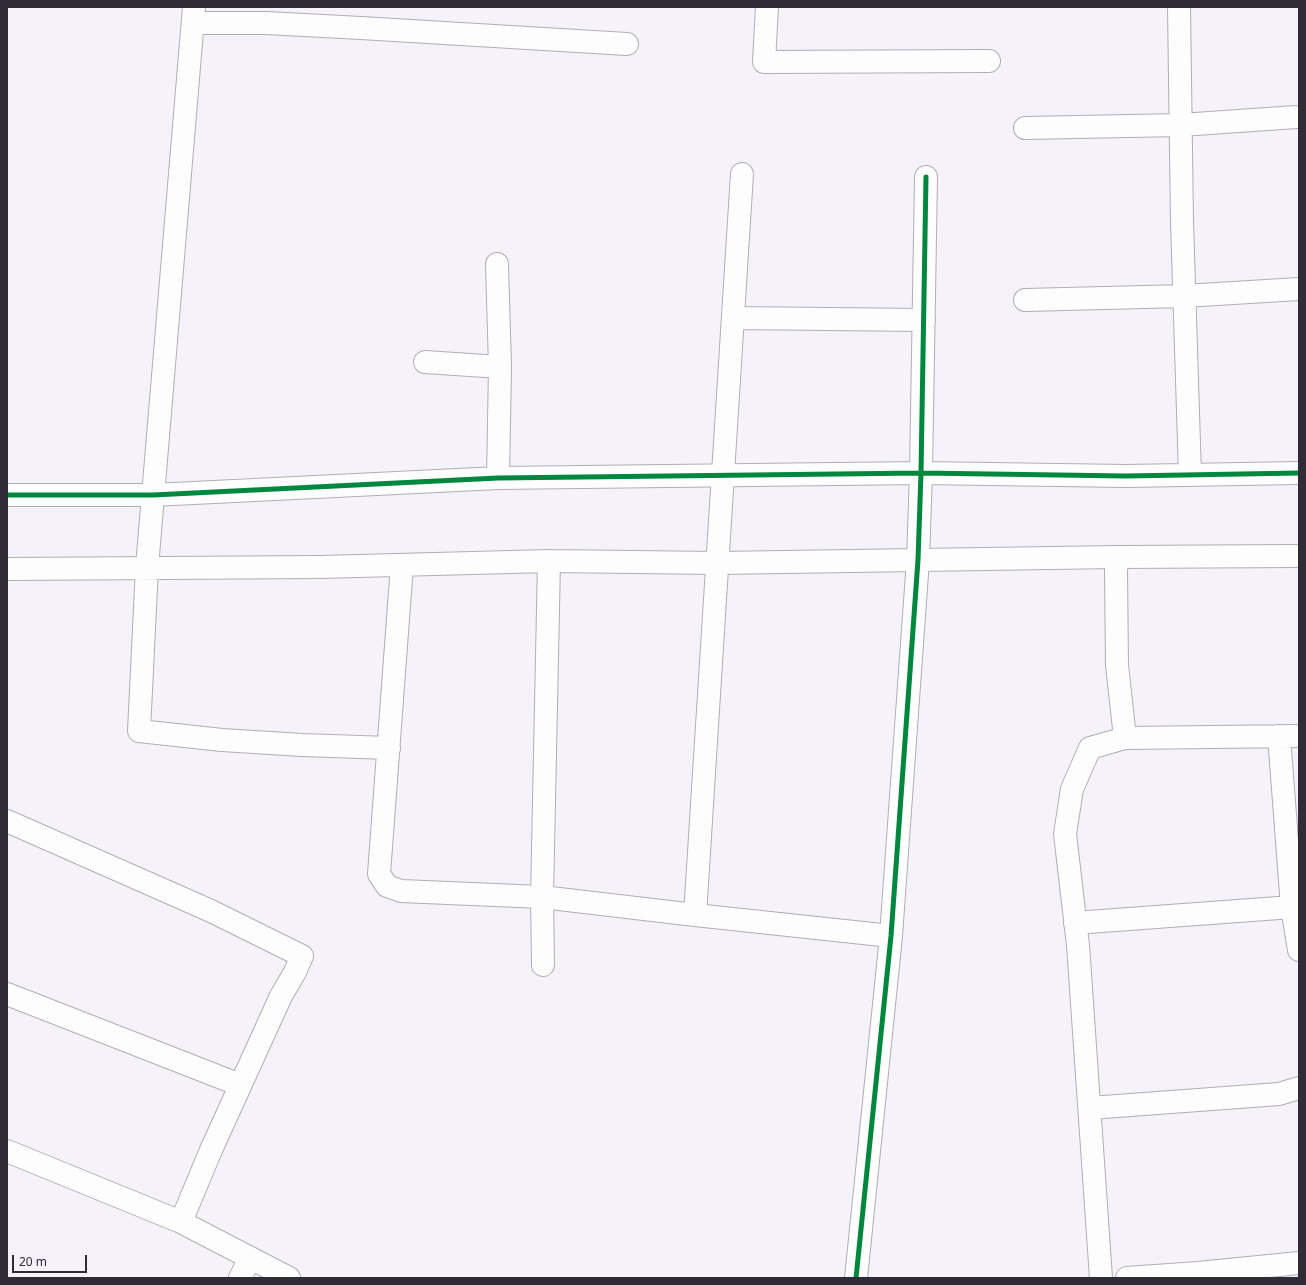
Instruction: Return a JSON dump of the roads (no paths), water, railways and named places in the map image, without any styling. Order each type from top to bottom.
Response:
[{"type":"street","points":[[767,7],[764,62],[989,61]]},
{"type":"street","points":[[1179,7],[1184,296],[1190,475]]},
{"type":"street","points":[[389,748],[222,740],[139,731],[146,567],[193,15],[266,23],[627,44]]},
{"type":"street","points":[[1024,128],[1181,124],[1296,118]]},
{"type":"street","points":[[695,915],[742,174]]},
{"type":"street","points":[[856,1278],[891,936],[918,560],[926,177]]},
{"type":"street","points":[[497,264],[500,367],[498,478]]},
{"type":"street","points":[[1025,300],[1184,296],[1299,289]]},
{"type":"street","points":[[734,318],[924,320]]},
{"type":"street","points":[[425,362],[500,367]]},
{"type":"street","points":[[7,496],[153,495],[498,478],[723,477],[921,473],[1076,476],[1299,473]]},
{"type":"street","points":[[7,569],[549,562],[718,563],[1299,556]]},
{"type":"street","points":[[1118,557],[1116,570],[1117,665],[1125,738]]},
{"type":"street","points":[[543,965],[542,897],[549,562]]},
{"type":"street","points":[[402,565],[379,874],[387,886],[401,891],[542,897],[891,936]]},
{"type":"street","points":[[1101,1278],[1090,1108],[1075,924],[1065,834],[1072,789],[1090,748],[1125,738],[1289,736],[1292,908],[1299,950]]},
{"type":"street","points":[[7,821],[211,911],[302,956],[295,972],[281,996],[240,1085],[181,1222]]},
{"type":"street","points":[[1075,924],[1292,908]]},
{"type":"street","points":[[7,994],[240,1085]]},
{"type":"street","points":[[1090,1108],[1280,1094],[1299,1088]]},
{"type":"street","points":[[7,1151],[181,1222],[289,1278]]},
{"type":"street","points":[[240,1278],[250,1258]]},
{"type":"street","points":[[1127,1278],[1198,1274],[1299,1263]]}]
